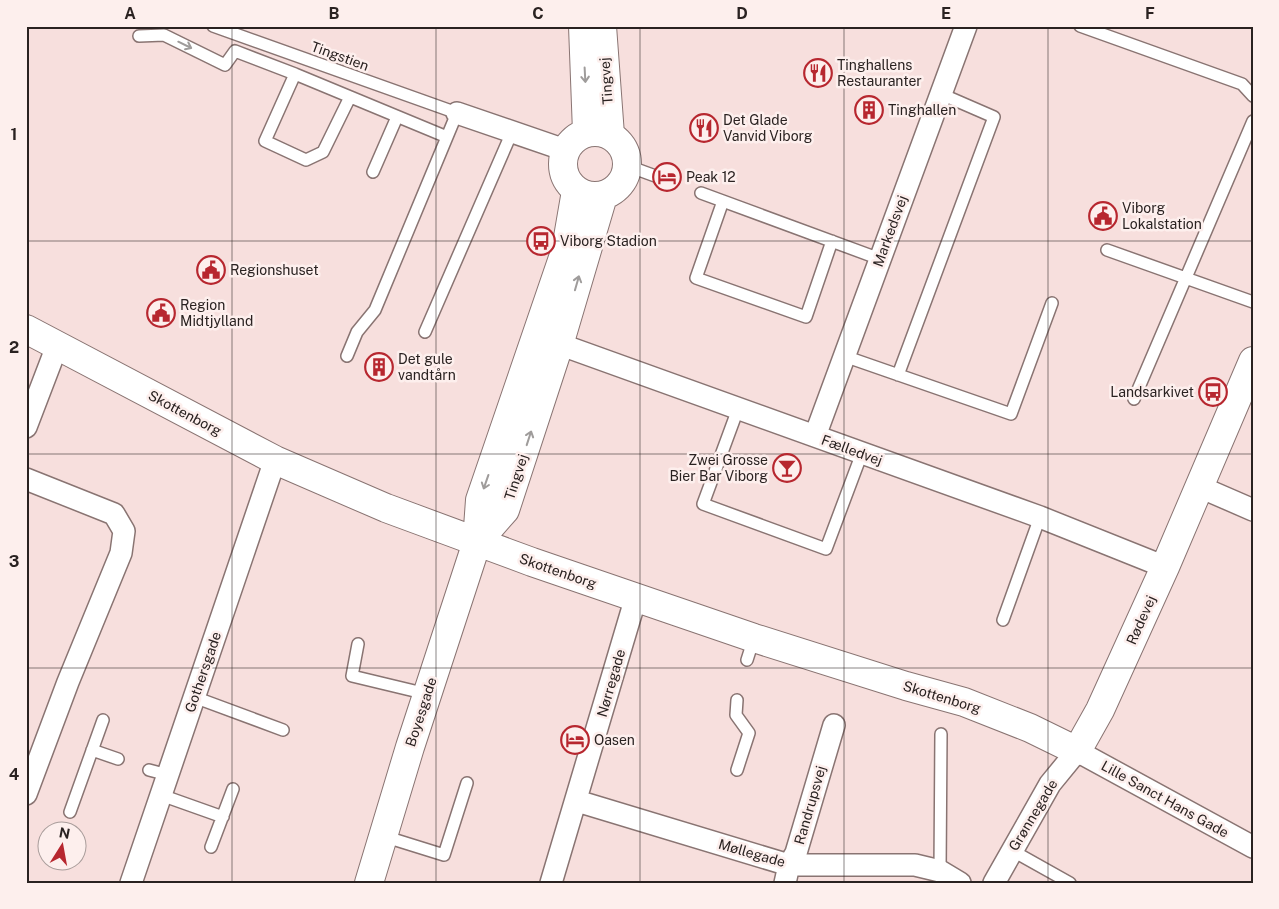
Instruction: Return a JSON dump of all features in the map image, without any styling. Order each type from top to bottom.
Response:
[{"type":"street","name":"Tingvej","points":[[583,26],[599,134]]},
{"type":"street","name":"Tingvej","points":[[599,134],[602,26]]},
{"type":"street","name":"Markedsvej","points":[[815,436],[966,26]]},
{"type":"street","points":[[456,113],[565,150]]},
{"type":"street","points":[[599,134],[623,148],[628,166],[623,182],[617,188],[590,193],[568,183],[562,162],[565,150],[570,142],[599,134]]},
{"type":"street","name":"Tingvej","points":[[477,542],[505,510],[548,341],[566,249],[590,193]]},
{"type":"street","name":"Skottenborg","points":[[26,329],[276,460],[386,508],[477,542],[636,597],[751,649],[887,681],[964,702],[1030,728],[1077,751]]},
{"type":"street","name":"Fælledvej","points":[[548,341],[1040,517],[1165,567]]},
{"type":"street","points":[[26,427],[57,346]]},
{"type":"street","name":"Rødevej","points":[[1077,751],[1100,710],[1165,567],[1253,361]]},
{"type":"street","name":"Gothersgade","points":[[131,883],[159,780],[194,697],[276,460]]},
{"type":"street","points":[[26,479],[114,514],[124,531],[121,553],[68,682],[26,794]]},
{"type":"street","points":[[1200,487],[1253,510]]},
{"type":"street","name":"Boyesgade","points":[[369,883],[427,694],[477,542]]},
{"type":"street","name":"Nørregade","points":[[551,883],[577,801],[636,597]]},
{"type":"street","name":"Randrupsvej","points":[[787,874],[796,853],[834,725]]},
{"type":"street","name":"Lille Sanct Hans Gade","points":[[1077,751],[1253,847]]},
{"type":"street","name":"Grønnegade","points":[[994,883],[1050,784],[1077,751]]},
{"type":"street","name":"Møllegade","points":[[577,801],[787,874],[915,865],[940,872],[960,883]]},
{"type":"lane","name":"Tingstien","points":[[213,26],[456,113]]},
{"type":"lane","points":[[1080,26],[1242,84],[1253,96]]},
{"type":"lane","points":[[139,36],[164,35],[225,65],[235,51],[446,137]]},
{"type":"lane","points":[[295,74],[265,141],[306,160],[323,152],[350,97]]},
{"type":"lane","points":[[898,375],[994,117],[941,94]]},
{"type":"lane","points":[[347,356],[357,332],[375,310],[456,113]]},
{"type":"lane","points":[[373,172],[398,117]]},
{"type":"lane","points":[[1134,399],[1253,121]]},
{"type":"lane","points":[[426,332],[512,132]]},
{"type":"lane","points":[[628,166],[658,177]]},
{"type":"lane","points":[[701,193],[880,259]]},
{"type":"lane","points":[[723,201],[696,278],[806,317],[832,241]]},
{"type":"lane","points":[[1106,250],[1253,302]]},
{"type":"lane","points":[[844,356],[1011,414],[1052,303]]},
{"type":"lane","points":[[738,409],[703,504],[817,546],[826,549],[862,453]]},
{"type":"lane","points":[[1003,620],[1040,517]]},
{"type":"lane","points":[[358,644],[352,676],[427,694]]},
{"type":"lane","points":[[194,697],[283,730]]},
{"type":"lane","points":[[737,700],[736,715],[749,733],[737,770]]},
{"type":"lane","points":[[70,812],[103,720]]},
{"type":"lane","points":[[940,872],[941,734]]},
{"type":"lane","points":[[92,750],[118,759]]},
{"type":"lane","points":[[159,780],[223,817]]},
{"type":"lane","points":[[383,836],[444,855],[467,782]]},
{"type":"lane","points":[[211,847],[233,789]]},
{"type":"lane","points":[[1011,850],[1070,883]]},
{"type":"place","name":"Tinghallens Restauranter","points":[[818,73]]},
{"type":"place","name":"Tinghallen","points":[[869,110]]},
{"type":"place","name":"Det Glade Vanvid Viborg","points":[[704,128]]},
{"type":"place","name":"Peak 12","points":[[667,177]]},
{"type":"place","name":"Viborg Lokalstation","points":[[1103,216]]},
{"type":"place","name":"Viborg Stadion","points":[[541,241]]},
{"type":"place","name":"Regionshuset","points":[[211,270]]},
{"type":"place","name":"Region Midtjylland","points":[[161,313]]},
{"type":"place","name":"Det gule vandtårn","points":[[379,367]]},
{"type":"place","name":"Landsarkivet","points":[[1213,392]]},
{"type":"place","name":"Zwei Grosse Bier Bar Viborg","points":[[787,468]]},
{"type":"place","name":"Oasen","points":[[575,740]]}]
